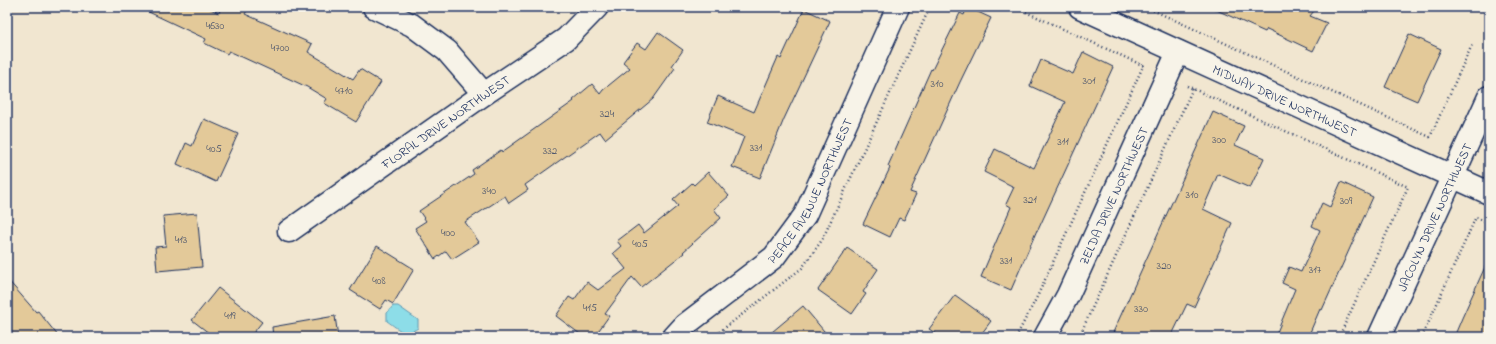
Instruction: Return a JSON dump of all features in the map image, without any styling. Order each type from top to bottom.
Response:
[{"type":"street","points":[[374,7],[412,25],[447,51],[484,94]]},
{"type":"street","name":"FLORAL DRIVE NORTHWEST","points":[[288,231],[484,94],[566,39],[597,7]]},
{"type":"street","name":"PEACE AVENUE NORTHWEST","points":[[674,337],[685,325],[774,257],[805,215],[898,7]]},
{"type":"street","name":"MIDWAY DRIVE NORTHWEST","points":[[1080,7],[1489,193]]},
{"type":"street","name":"ZELDA DRIVE NORTHWEST","points":[[1045,337],[1068,295],[1178,52]]},
{"type":"street","name":"JACOLYN DRIVE NORTHWEST","points":[[1380,337],[1489,97]]},
{"type":"path","points":[[1015,7],[1148,68]]},
{"type":"path","points":[[1146,7],[1430,137],[1472,44]]},
{"type":"path","points":[[1016,337],[1037,297],[1143,66]]},
{"type":"path","points":[[1182,83],[1408,187],[1339,337]]},
{"type":"path","points":[[1079,337],[1193,88]]},
{"type":"path","points":[[1422,337],[1476,217],[1489,224]]},
{"type":"water","points":[[393,306],[398,306],[418,320],[418,328],[413,331],[405,332],[399,330],[387,321],[387,313]]},
{"type":"building","points":[[138,7],[206,7],[219,13],[221,7],[249,7],[245,14],[312,44],[308,52],[353,79],[360,69],[381,82],[356,122],[324,103],[327,99],[307,87],[229,51],[227,54],[204,43],[206,39]]},
{"type":"building","points":[[967,7],[991,18],[910,192],[916,194],[904,220],[899,218],[890,237],[863,224],[890,168],[888,166],[931,69],[932,70],[960,13],[964,15]]},
{"type":"building","points":[[1210,7],[1317,7],[1310,16],[1327,23],[1313,51],[1267,29],[1265,32]]},
{"type":"building","points":[[804,9],[830,21],[784,119],[760,178],[732,167],[744,137],[707,122],[718,96],[754,112],[778,57],[781,59]]},
{"type":"building","points":[[658,32],[683,50],[672,66],[675,68],[653,99],[605,139],[600,132],[525,185],[528,190],[509,203],[505,196],[465,222],[479,242],[452,259],[446,251],[435,259],[415,228],[426,221],[419,211],[474,174],[472,170],[501,150],[502,152],[574,101],[573,100],[592,84],[600,94],[630,68],[623,62],[637,43],[646,49]]},
{"type":"building","points":[[1409,34],[1441,49],[1417,101],[1385,87]]},
{"type":"building","points":[[1083,52],[1113,67],[1037,230],[1011,290],[981,277],[1011,207],[1006,204],[1014,187],[984,172],[995,149],[1034,168],[1065,102],[1030,86],[1041,60],[1073,74]]},
{"type":"building","points":[[1213,112],[1244,126],[1235,145],[1264,158],[1250,188],[1218,174],[1203,209],[1232,223],[1194,307],[1187,304],[1171,337],[1111,337]]},
{"type":"building","points":[[204,119],[238,134],[216,182],[177,164],[186,143],[192,146]]},
{"type":"building","points":[[708,172],[729,196],[714,209],[721,218],[683,252],[684,253],[641,287],[632,277],[605,314],[609,316],[594,337],[584,337],[556,316],[569,297],[574,300],[587,282],[598,290],[626,269],[613,253],[621,246],[617,241],[638,225],[644,233],[678,206],[673,200],[692,183],[694,185]]},
{"type":"building","points":[[1341,182],[1373,197],[1322,310],[1320,309],[1308,337],[1275,337],[1295,289],[1282,283],[1289,267],[1301,272],[1320,230],[1312,226],[1322,203],[1330,207]]},
{"type":"building","points":[[197,213],[202,267],[157,271],[155,247],[166,246],[163,216]]},
{"type":"building","points":[[377,246],[414,269],[393,304],[386,300],[380,309],[350,290]]},
{"type":"building","points":[[847,248],[878,269],[863,292],[866,294],[852,314],[818,290]]},
{"type":"building","points":[[1489,258],[1489,337],[1454,337],[1462,318]]},
{"type":"building","points":[[7,279],[36,312],[38,311],[59,337],[13,337],[7,329]]},
{"type":"building","points":[[218,288],[262,322],[250,337],[214,337],[192,320]]},
{"type":"building","points":[[955,295],[991,321],[979,337],[941,337],[929,329]]},
{"type":"building","points":[[803,306],[829,337],[766,337]]},
{"type":"building","points":[[335,316],[338,337],[273,337],[272,327]]}]
